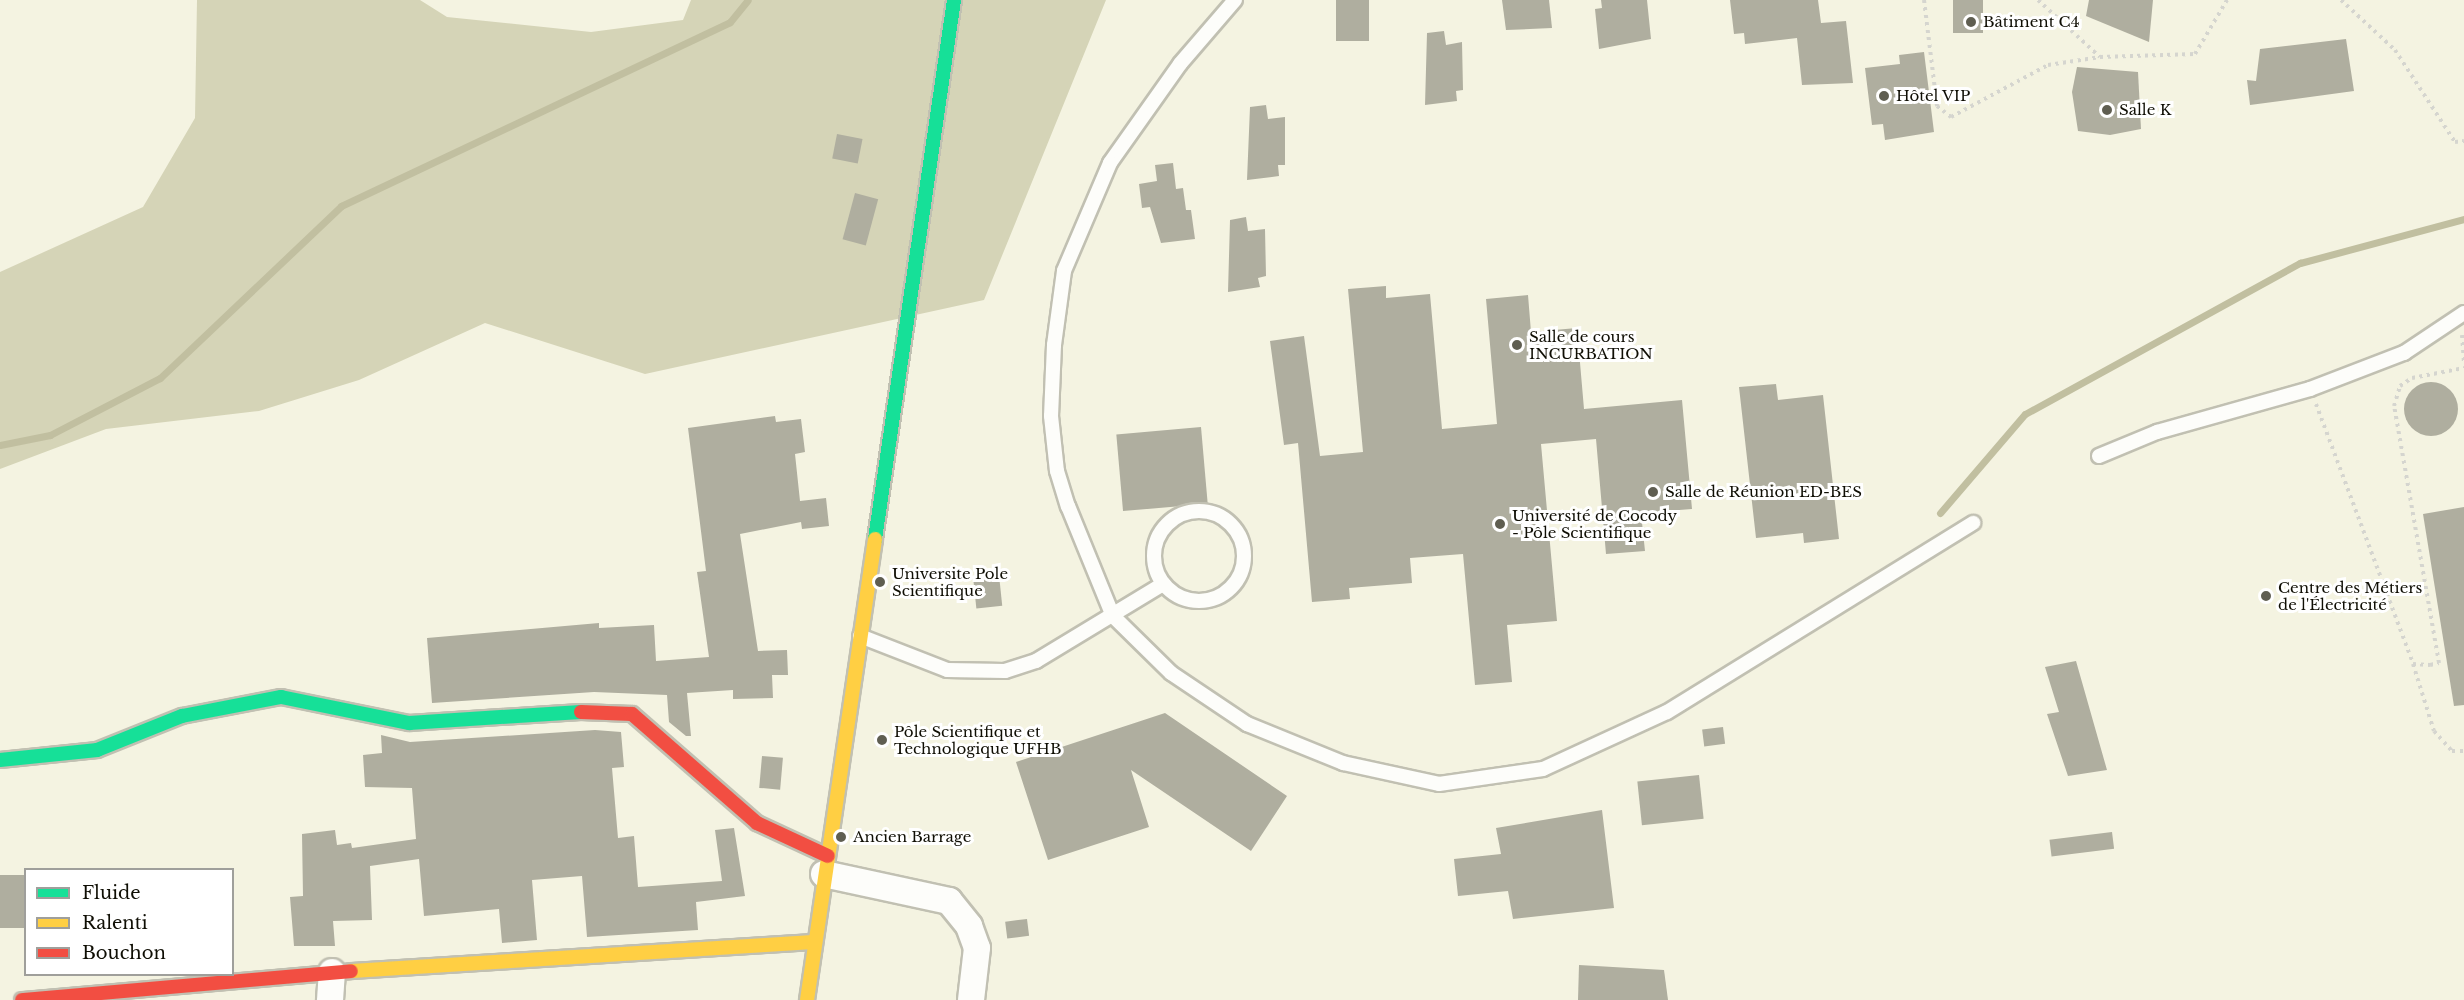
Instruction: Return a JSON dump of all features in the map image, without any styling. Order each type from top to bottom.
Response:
[{"type":"street","points":[[807,1000],[858,636],[954,0]]},
{"type":"street","points":[[0,760],[98,750],[182,716],[281,697],[323,702],[409,723],[595,711],[632,714],[757,823],[826,865],[949,901],[969,926],[977,948],[971,1000]]},
{"type":"street","points":[[22,1000],[332,972],[814,942]]},
{"type":"street","points":[[330,1000],[332,972]]},
{"type":"lane","points":[[1235,0],[1180,64],[1110,163],[1064,272],[1051,416],[1057,471],[1113,616],[1171,673],[1247,724],[1342,763],[1439,784],[1543,769],[1667,712],[1973,523]]},
{"type":"lane","points":[[2099,456],[2157,432],[2310,389],[2404,353],[2464,313]]},
{"type":"lane","points":[[1206,511],[1235,529],[1244,562],[1227,592],[1193,601],[1163,584],[1155,550],[1172,520],[1206,511]]},
{"type":"lane","points":[[858,636],[924,664],[976,674],[1036,662],[1163,584]]},
{"type":"path","points":[[1924,0],[1937,106],[1951,117],[2048,64],[2100,57],[2194,54],[2227,0]]},
{"type":"path","points":[[2038,0],[2100,57]]},
{"type":"path","points":[[2341,0],[2395,50],[2455,142],[2464,141]]},
{"type":"path","points":[[2413,664],[2439,663],[2394,406],[2400,386],[2412,378],[2464,368]]},
{"type":"path","points":[[2310,389],[2413,664],[2434,731],[2452,751],[2464,751]]},
{"type":"green space","points":[[197,0],[420,0],[447,17],[591,32],[683,20],[691,0],[1106,0],[984,300],[645,374],[485,323],[359,380],[259,411],[106,429],[0,469],[0,272],[143,207],[195,118]]},
{"type":"building","points":[[1336,0],[1369,0],[1369,41],[1336,41]]},
{"type":"building","points":[[1502,0],[1549,0],[1552,28],[1506,30]]},
{"type":"building","points":[[1601,0],[1647,0],[1651,39],[1599,49],[1595,9],[1602,8]]},
{"type":"building","points":[[1730,0],[1818,0],[1821,23],[1846,21],[1853,83],[1802,85],[1797,38],[1745,44],[1744,33],[1734,34]]},
{"type":"building","name":"Bâtiment C4","points":[[1953,0],[1983,0],[1983,33],[1953,33]]},
{"type":"building","points":[[2089,0],[2153,0],[2149,42],[2086,16]]},
{"type":"building","points":[[1444,31],[1446,45],[1462,42],[1463,90],[1456,91],[1457,101],[1425,105],[1427,33]]},
{"type":"building","points":[[2346,39],[2354,91],[2250,105],[2247,80],[2256,81],[2260,49]]},
{"type":"building","points":[[1924,52],[1934,132],[1885,140],[1883,124],[1872,125],[1865,68],[1900,64],[1899,55]]},
{"type":"building","name":"Salle K","points":[[2077,67],[2138,72],[2141,129],[2110,135],[2078,131],[2072,92]]},
{"type":"building","points":[[1266,105],[1268,119],[1285,117],[1285,165],[1278,165],[1279,176],[1247,180],[1250,107]]},
{"type":"building","points":[[837,134],[863,139],[858,164],[832,159]]},
{"type":"building","points":[[1173,163],[1176,189],[1183,188],[1186,210],[1191,210],[1195,239],[1161,243],[1150,207],[1142,208],[1139,184],[1157,181],[1155,165]]},
{"type":"building","points":[[855,193],[878,199],[866,246],[843,239]]},
{"type":"building","points":[[1246,217],[1248,231],[1265,229],[1266,276],[1258,278],[1260,287],[1228,292],[1230,220]]},
{"type":"building","points":[[1386,286],[1386,298],[1430,294],[1442,429],[1497,424],[1486,299],[1528,295],[1531,332],[1577,328],[1584,409],[1682,400],[1692,509],[1641,513],[1645,551],[1606,554],[1596,439],[1541,444],[1557,621],[1507,625],[1512,682],[1475,685],[1463,554],[1410,558],[1412,583],[1349,588],[1350,599],[1312,602],[1298,443],[1284,445],[1270,341],[1304,336],[1320,456],[1363,452],[1348,289]]},
{"type":"building","points":[[2426,382],[2436,382],[2446,386],[2454,394],[2458,409],[2454,424],[2446,432],[2436,436],[2426,436],[2416,432],[2408,424],[2404,414],[2404,404],[2408,394],[2416,386]]},
{"type":"building","points":[[1776,384],[1778,400],[1823,395],[1839,539],[1804,543],[1803,533],[1756,538],[1739,387]]},
{"type":"building","points":[[775,416],[776,422],[801,419],[805,452],[795,454],[800,501],[826,498],[829,526],[802,529],[801,522],[740,534],[758,651],[787,650],[788,675],[772,675],[773,698],[733,699],[733,690],[687,693],[691,736],[686,736],[669,722],[667,695],[594,692],[432,703],[427,638],[599,623],[599,628],[654,625],[656,661],[709,657],[697,572],[706,571],[688,428]]},
{"type":"building","points":[[1201,427],[1208,504],[1123,511],[1116,434]]},
{"type":"building","points":[[2464,507],[2464,705],[2454,706],[2423,514]]},
{"type":"building","points":[[999,575],[1002,606],[976,609],[973,578]]},
{"type":"building","points":[[2076,661],[2107,770],[2068,776],[2047,714],[2059,712],[2045,667]]},
{"type":"building","points":[[1165,713],[1287,796],[1251,851],[1131,770],[1149,827],[1048,860],[1016,762]]},
{"type":"building","points":[[1723,727],[1725,744],[1704,746],[1702,730]]},
{"type":"building","points":[[595,730],[621,732],[624,767],[612,768],[618,838],[634,836],[638,887],[722,881],[715,830],[734,828],[745,896],[696,902],[698,930],[587,937],[582,876],[532,880],[537,940],[502,943],[499,909],[424,916],[419,859],[370,866],[372,920],[333,921],[335,946],[294,946],[290,897],[303,896],[302,834],[335,830],[337,845],[351,843],[352,848],[416,839],[412,788],[365,787],[363,755],[382,753],[381,735],[410,742]]},
{"type":"building","points":[[762,756],[783,758],[780,790],[759,788]]},
{"type":"building","points":[[1699,775],[1704,819],[1642,825],[1637,781]]},
{"type":"building","points":[[1602,810],[1614,908],[1513,919],[1508,891],[1458,896],[1454,859],[1501,854],[1496,828]]},
{"type":"building","points":[[2112,832],[2114,849],[2052,857],[2049,840]]},
{"type":"building","points":[[0,875],[24,875],[24,928],[0,928]]},
{"type":"building","points":[[1027,919],[1029,936],[1007,939],[1005,922]]},
{"type":"building","points":[[1579,965],[1664,970],[1668,1000],[1578,1000]]},
{"type":"waterway","points":[[0,445],[50,435],[160,378],[341,206],[730,22],[748,0]]},
{"type":"waterway","points":[[1940,513],[2025,414],[2300,263],[2464,219]]},
{"type":"traffic: fast","points":[[875,539],[954,0]]},
{"type":"traffic: fast","points":[[0,760],[97,750],[182,716],[281,697],[409,723],[581,712]]},
{"type":"traffic: slow","points":[[807,1000],[875,539]]},
{"type":"traffic: slow","points":[[351,971],[814,942]]},
{"type":"traffic: jam","points":[[581,712],[632,714],[757,823],[828,856]]},
{"type":"traffic: jam","points":[[22,1000],[351,971]]},
{"type":"place","name":"Bâtiment C4","points":[[1971,22]]},
{"type":"place","name":"Hôtel VIP","points":[[1884,96]]},
{"type":"place","name":"Salle K","points":[[2107,110]]},
{"type":"place","name":"Salle de cours INCURBATION","points":[[1517,345]]},
{"type":"place","name":"Salle de Réunion ED-BES","points":[[1653,492]]},
{"type":"place","name":"Université de Cocody - Pôle Scientifique","points":[[1500,524]]},
{"type":"place","name":"Universite Pole Scientifique","points":[[880,582]]},
{"type":"place","name":"Centre des Métiers de l'Électricité","points":[[2266,596]]},
{"type":"place","name":"Pôle Scientifique et Technologique UFHB","points":[[882,740]]},
{"type":"place","name":"Ancien Barrage","points":[[841,837]]}]
